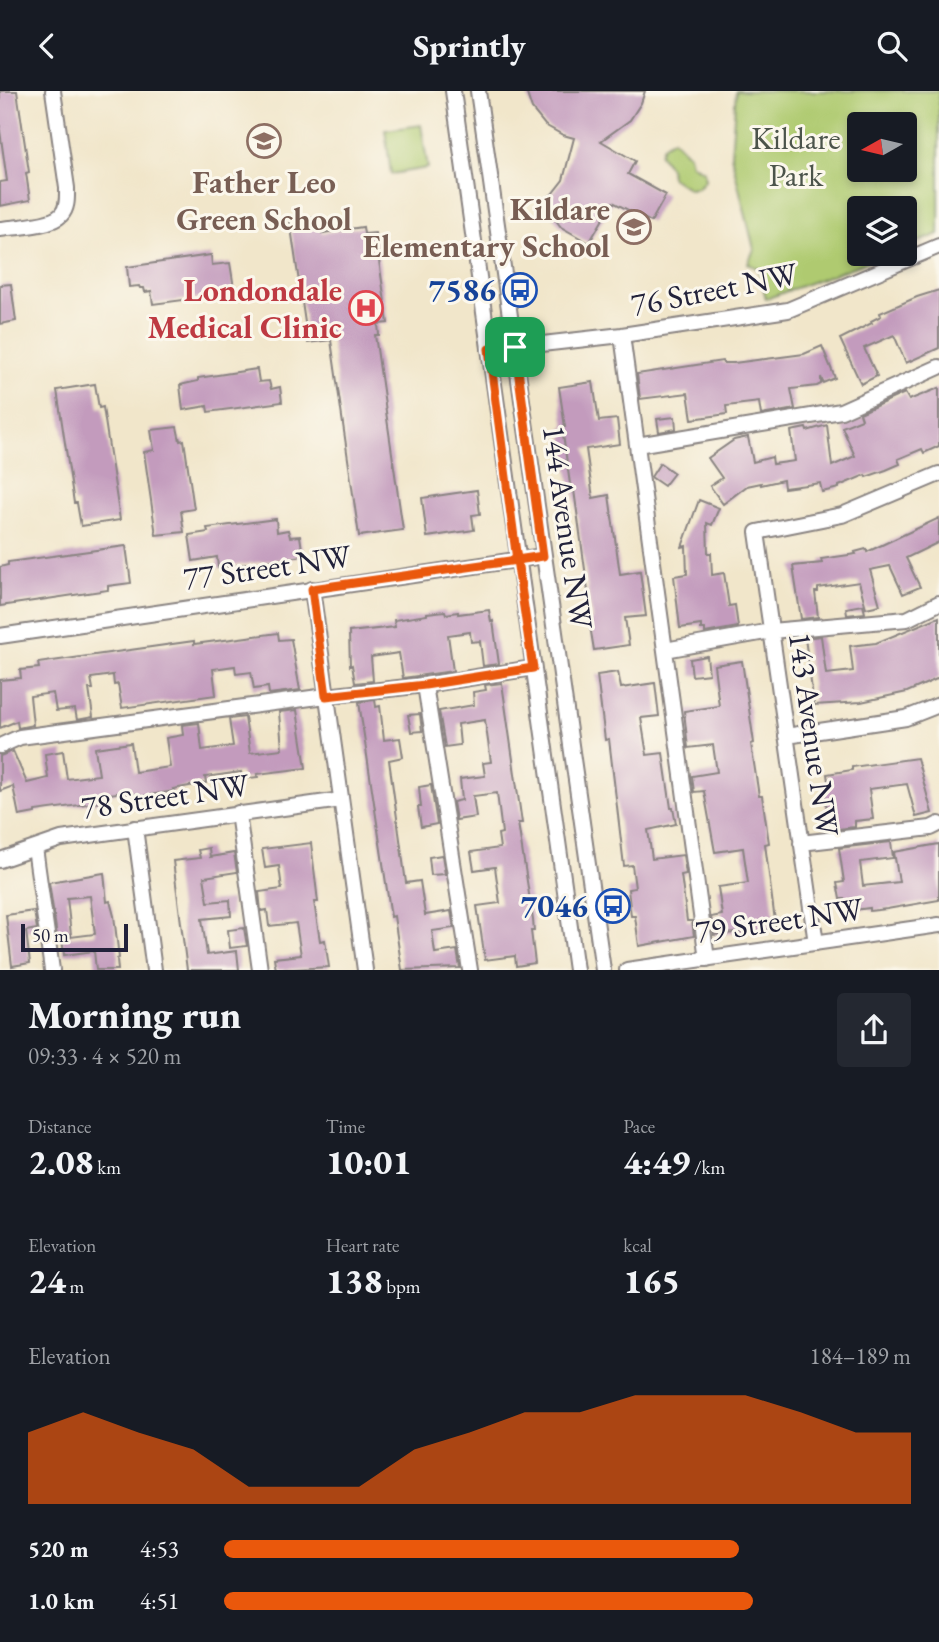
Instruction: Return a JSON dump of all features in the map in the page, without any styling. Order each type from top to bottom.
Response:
[{"type":"street","points":[[0,229],[53,221],[62,215],[67,202],[53,91]]},
{"type":"street","name":"144 Avenue NW","points":[[453,91],[576,970]]},
{"type":"street","name":"144 Avenue NW","points":[[478,91],[603,970]]},
{"type":"street","name":"76 Street NW","points":[[489,349],[622,335],[788,310],[939,246]]},
{"type":"street","points":[[622,335],[707,958]]},
{"type":"street","points":[[637,445],[841,411],[939,367]]},
{"type":"street","name":"143 Avenue NW","points":[[816,943],[757,533],[842,515],[939,474]]},
{"type":"street","name":"77 Street NW","points":[[0,636],[543,556]]},
{"type":"street","points":[[312,589],[365,970]]},
{"type":"street","points":[[665,650],[771,631],[907,619],[939,603]]},
{"type":"street","points":[[0,746],[20,737],[425,685],[533,668]]},
{"type":"street","points":[[425,685],[470,970]]},
{"type":"street","points":[[786,736],[906,719],[939,705]]},
{"type":"street","name":"78 Street NW","points":[[0,860],[61,839],[341,800]]},
{"type":"street","points":[[238,813],[260,970]]},
{"type":"street","points":[[801,843],[931,828],[939,824]]},
{"type":"street","points":[[135,828],[155,970]]},
{"type":"street","points":[[35,848],[52,970]]},
{"type":"street","name":"79 Street NW","points":[[628,970],[939,925]]},
{"type":"green space","name":"Kildare Park","points":[[736,91],[939,91],[939,234],[917,242],[917,196],[847,196],[847,266],[855,266],[766,299],[759,269],[748,264],[754,249],[731,155]]},
{"type":"green space","points":[[421,125],[428,168],[391,174],[385,130]]},
{"type":"green space","points":[[673,139],[689,155],[691,164],[704,171],[705,180],[698,188],[689,189],[671,177],[670,168],[660,154],[663,146]]},
{"type":"building","points":[[0,91],[17,91],[29,172],[26,173],[30,200],[0,206],[0,182],[7,181],[0,131]]},
{"type":"building","points":[[526,91],[645,91],[630,120],[601,141],[635,161],[628,174],[666,195],[651,222],[613,202],[589,243],[561,227],[542,202],[563,180],[574,138],[545,125],[532,109]]},
{"type":"building","points":[[320,217],[322,233],[363,227],[364,234],[375,233],[388,323],[378,324],[379,335],[375,335],[403,530],[359,536],[331,340],[308,343],[290,221]]},
{"type":"building","points":[[211,255],[212,265],[230,263],[234,288],[221,291],[222,295],[153,304],[151,291],[145,292],[144,288],[139,286],[129,287],[127,267]]},
{"type":"building","points":[[11,284],[16,321],[0,324],[0,285]]},
{"type":"building","points":[[939,290],[939,348],[906,363],[894,335],[864,348],[877,376],[861,384],[840,339],[872,323],[871,321],[881,316],[880,313]]},
{"type":"building","points":[[822,346],[835,378],[823,383],[821,377],[821,384],[817,386],[791,389],[795,409],[761,415],[759,402],[726,406],[727,414],[692,419],[688,393],[640,399],[637,374],[722,361],[734,363],[804,354]]},
{"type":"building","points":[[257,369],[259,382],[269,381],[271,389],[280,387],[282,402],[208,412],[207,406],[183,410],[180,385],[198,381],[198,378]]},
{"type":"building","points":[[593,382],[599,421],[617,419],[620,444],[586,449],[593,498],[609,495],[620,574],[640,571],[646,616],[625,618],[629,645],[594,650],[574,490],[571,491],[562,427],[565,427],[559,387]]},
{"type":"building","points":[[95,384],[99,408],[103,407],[120,520],[81,526],[77,503],[74,503],[57,390]]},
{"type":"building","points":[[939,388],[939,446],[924,453],[922,449],[898,459],[900,464],[886,470],[822,492],[820,483],[784,488],[783,480],[761,483],[747,486],[723,504],[710,486],[722,478],[708,458],[734,440],[748,437],[753,462],[772,457],[773,464],[795,461],[791,431],[806,428],[807,431],[827,425],[832,466],[855,456],[842,427],[862,419],[860,413],[905,393],[909,400]]},
{"type":"building","points":[[675,417],[676,429],[659,432],[657,419]]},
{"type":"building","points":[[177,427],[180,441],[184,440],[194,509],[181,511],[184,532],[156,535],[144,452],[154,450],[151,430]]},
{"type":"building","points":[[660,463],[674,473],[664,486],[651,477]]},
{"type":"building","points":[[477,490],[480,514],[472,515],[474,530],[427,537],[422,498]]},
{"type":"building","points":[[699,500],[719,508],[712,525],[707,523],[708,553],[711,553],[712,575],[724,573],[729,606],[735,605],[738,627],[705,633],[701,625],[680,628],[674,576],[687,574],[686,546],[682,547]]},
{"type":"building","points":[[939,518],[939,542],[906,558],[920,587],[903,594],[890,566],[870,570],[880,605],[866,608],[859,582],[818,588],[818,592],[815,592],[818,617],[801,619],[793,566],[822,563],[821,559],[856,554],[855,552],[866,549],[867,552]]},
{"type":"building","points":[[276,519],[277,532],[288,530],[290,537],[300,536],[303,556],[218,568],[217,557],[193,561],[189,535],[208,532],[207,528]]},
{"type":"building","points":[[126,546],[131,583],[108,586],[108,590],[0,606],[0,567],[8,565],[8,562]]},
{"type":"building","points":[[863,605],[865,613],[847,615],[846,608]]},
{"type":"building","points":[[489,610],[499,664],[483,666],[480,641],[471,642],[470,632],[448,635],[453,671],[403,678],[399,653],[371,657],[373,681],[355,683],[352,665],[350,666],[349,632],[395,627],[394,620],[427,613],[445,611],[446,614],[458,614]]},
{"type":"building","points":[[939,617],[939,678],[907,692],[861,702],[814,705],[805,638],[821,636],[826,674],[853,671],[850,646],[876,643]]},
{"type":"building","points":[[278,633],[279,640],[291,639],[300,690],[269,694],[268,687],[254,689],[251,672],[236,674],[235,666],[213,669],[216,695],[122,708],[118,684],[114,685],[113,675],[91,678],[93,689],[89,689],[93,717],[77,720],[75,709],[56,711],[53,693],[30,696],[33,725],[18,728],[17,721],[0,728],[0,680],[21,678],[20,670],[39,668],[38,663],[194,641],[194,644]]},
{"type":"building","points":[[707,656],[709,674],[692,676],[690,659]]},
{"type":"building","points":[[742,661],[754,743],[751,744],[769,843],[765,844],[776,929],[714,935],[711,917],[722,915],[718,887],[748,883],[743,848],[715,852],[704,791],[694,792],[692,776],[717,772],[713,745],[688,748],[684,711],[719,706],[714,665]]},
{"type":"building","points":[[618,672],[621,688],[655,683],[659,716],[641,718],[647,755],[663,753],[676,824],[648,830],[652,859],[683,855],[686,874],[681,875],[687,921],[692,921],[694,936],[639,946],[635,916],[631,916],[628,889],[635,888],[632,865],[624,866],[609,739],[605,740],[597,675]]},
{"type":"building","points":[[502,683],[534,931],[531,931],[535,963],[516,966],[515,956],[485,960],[477,906],[500,903],[495,867],[474,870],[471,852],[500,848],[498,834],[502,833],[497,793],[473,796],[476,817],[456,820],[453,802],[462,800],[460,779],[485,776],[483,763],[491,762],[485,720],[458,724],[460,745],[445,747],[439,711],[474,705],[473,692],[486,690],[485,685]]},
{"type":"building","points":[[375,700],[376,707],[380,706],[384,740],[400,738],[403,757],[389,760],[406,883],[420,881],[425,915],[451,911],[454,928],[432,931],[435,953],[457,950],[460,968],[402,970],[394,916],[391,917],[359,702]]},
{"type":"building","points":[[297,710],[306,768],[257,774],[258,777],[242,779],[241,772],[205,777],[206,783],[173,789],[174,791],[138,797],[137,794],[125,796],[124,792],[101,795],[102,802],[35,811],[19,816],[13,786],[0,791],[0,756],[13,751],[27,783],[48,778],[45,754],[63,751],[67,779],[99,775],[95,748],[131,743],[135,772],[170,767],[166,738],[183,735],[182,725],[199,723],[202,750],[233,746],[229,719],[245,717],[250,753],[282,749],[279,712]]},
{"type":"building","points":[[420,714],[422,731],[411,732],[408,715]]},
{"type":"building","points":[[917,758],[932,813],[916,817],[907,784],[869,789],[873,819],[855,821],[855,827],[830,830],[824,789],[829,788],[827,774],[852,770],[852,767]]},
{"type":"building","points":[[431,785],[437,824],[421,827],[419,787]]},
{"type":"building","points":[[891,842],[893,858],[860,862],[863,886],[899,882],[894,852],[939,844],[939,900],[887,909],[846,911],[837,883],[844,882],[839,848]]},
{"type":"building","points":[[311,843],[318,902],[314,902],[320,941],[325,940],[329,967],[276,970],[274,958],[301,955],[296,923],[269,926],[267,910],[261,911],[259,892],[282,889],[279,866],[265,868],[262,849]]},
{"type":"building","points":[[209,848],[210,857],[234,853],[237,872],[204,877],[208,902],[230,900],[231,916],[202,919],[207,955],[237,951],[239,970],[187,970],[173,861],[200,858],[198,850]]},
{"type":"building","points":[[442,855],[445,874],[431,875],[429,857]]},
{"type":"building","points":[[104,873],[107,902],[110,901],[114,916],[118,970],[96,970],[94,951],[64,955],[62,938],[95,934],[90,896],[67,898],[71,935],[57,936],[49,882]]},
{"type":"building","points":[[34,911],[37,929],[26,931],[30,963],[12,966],[6,915]]},
{"type":"building","points":[[244,928],[247,946],[230,948],[228,930]]},
{"type":"place","name":"Father Leo Green School","points":[[264,141]]},
{"type":"place","name":"Kildare Elementary School","points":[[634,227]]},
{"type":"place","name":"7586","points":[[520,290]]},
{"type":"place","name":"Londondale Medical Clinic","points":[[366,308]]},
{"type":"place","name":"7046","points":[[613,906]]},
{"type":"route","points":[[515,347],[489,349],[517,560],[312,589],[326,696],[425,685],[533,668],[517,560],[543,556],[515,347]]}]
